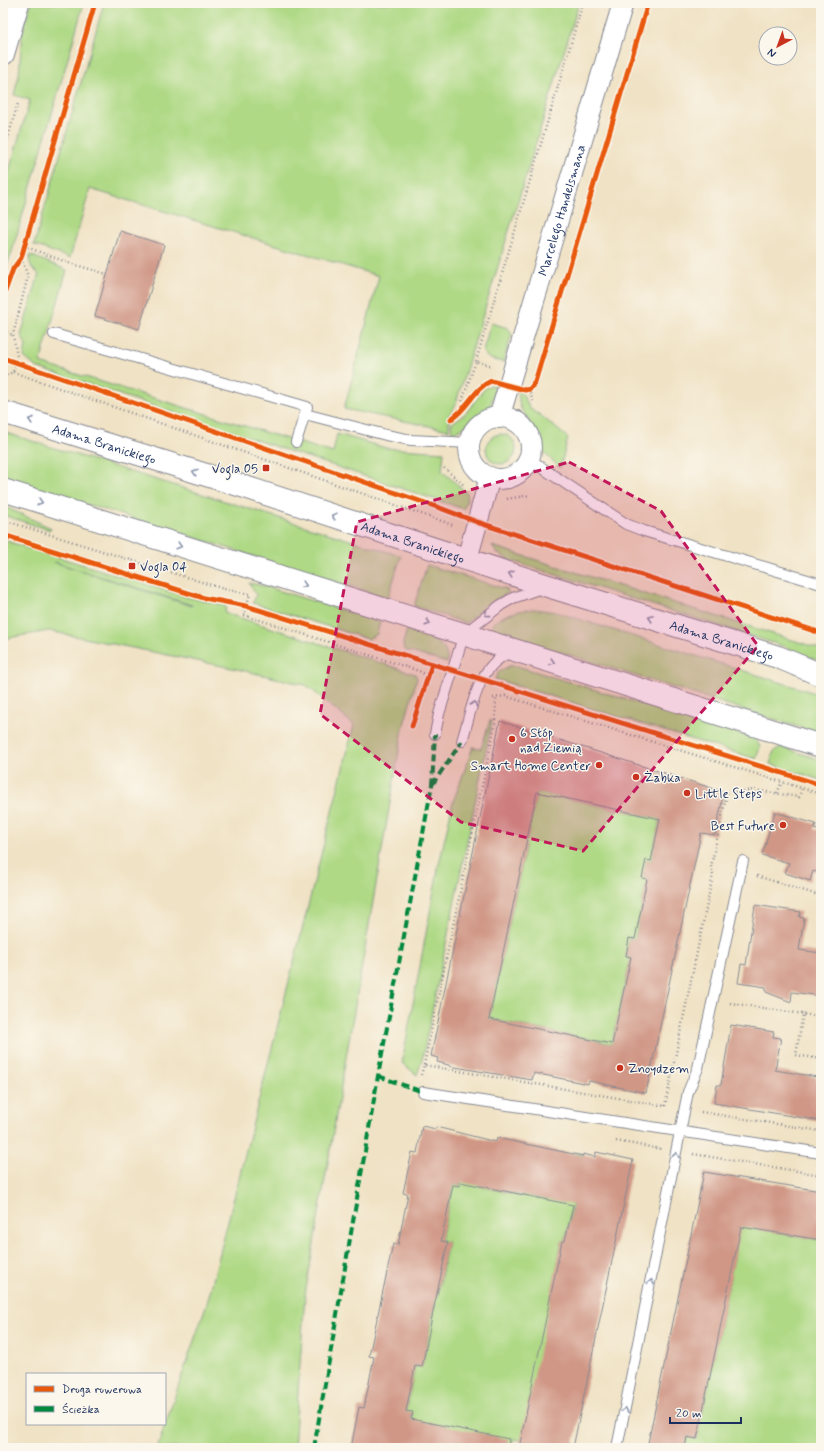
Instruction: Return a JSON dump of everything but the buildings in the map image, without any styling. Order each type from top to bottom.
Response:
[{"type":"main road","points":[[3,54],[18,3]]},
{"type":"main road","name":"Adama Branickiego","points":[[3,412],[468,559],[548,586],[778,657],[821,675]]},
{"type":"main road","points":[[3,490],[821,746]]},
{"type":"street","name":"Marcelego Handelsmana","points":[[499,418],[623,3]]},
{"type":"street","points":[[499,418],[512,420],[524,430],[530,444],[529,459],[521,470],[510,477],[503,479],[490,477],[478,470],[469,450],[472,435],[482,424],[489,420],[499,418]]},
{"type":"street","points":[[468,559],[490,477]]},
{"type":"lane","points":[[54,334],[306,408],[296,442]]},
{"type":"lane","points":[[305,414],[411,440],[470,443]]},
{"type":"lane","points":[[529,459],[626,524],[644,531],[821,584]]},
{"type":"lane","points":[[435,734],[439,714],[464,634],[501,605],[513,598],[548,586]]},
{"type":"lane","points":[[462,741],[484,674],[501,656],[516,651]]},
{"type":"lane","points":[[617,1448],[688,1092],[698,1068],[743,861]]},
{"type":"lane","points":[[423,1092],[681,1130],[821,1153]]},
{"type":"path","points":[[476,361],[583,3]]},
{"type":"path","points":[[3,155],[18,103]]},
{"type":"path","points":[[24,246],[69,263],[107,274]]},
{"type":"path","points":[[17,264],[21,258]]},
{"type":"path","points":[[13,372],[17,356],[13,335],[28,276],[21,258]]},
{"type":"path","points":[[3,331],[13,335]]},
{"type":"path","points":[[9,360],[21,364]]},
{"type":"path","points":[[3,377],[13,372],[474,533]]},
{"type":"path","points":[[509,386],[525,390],[533,385]]},
{"type":"path","points":[[3,520],[216,587],[250,594],[244,615],[412,668],[428,677],[438,680]]},
{"type":"path","points":[[239,604],[253,608]]},
{"type":"path","points":[[426,684],[432,664],[453,670]]},
{"type":"path","points":[[420,1076],[424,1065],[495,724],[496,699],[505,696],[821,794]]},
{"type":"path","points":[[778,793],[782,782]]},
{"type":"path","points":[[758,876],[821,896]]},
{"type":"path","points":[[730,1003],[821,1017]]},
{"type":"path","points":[[803,1014],[796,1055],[821,1059]]},
{"type":"path","points":[[424,1065],[665,1106]]},
{"type":"highlighted area","points":[[569,462],[661,511],[758,646],[583,851],[461,822],[320,714],[357,522]]},
{"type":"green space","points":[[31,3],[84,3],[11,255],[3,274],[3,191],[30,100],[14,95],[19,75],[22,33]]},
{"type":"green space","points":[[104,3],[579,3],[455,406],[449,415],[449,430],[344,409],[379,276],[90,189],[70,258],[34,245]]},
{"type":"green space","points":[[30,255],[67,270],[40,363],[333,453],[337,434],[386,448],[444,452],[442,471],[468,494],[464,509],[36,367],[24,357],[26,345],[21,335],[39,274],[31,266]]},
{"type":"green space","points":[[491,323],[508,328],[512,334],[503,362],[488,358],[483,350]]},
{"type":"green space","points":[[491,385],[496,386],[490,407],[460,430],[452,432],[451,424],[466,413],[484,389]]},
{"type":"green space","points":[[520,392],[530,409],[533,409],[533,412],[539,414],[568,438],[560,468],[541,450],[538,436],[520,407],[518,393]]},
{"type":"green space","points":[[3,432],[401,556],[388,598],[3,478]]},
{"type":"green space","points":[[501,434],[512,438],[516,449],[512,460],[501,464],[490,460],[486,449],[490,438]]},
{"type":"green space","points":[[3,506],[51,528],[50,530],[3,515]]},
{"type":"green space","points":[[3,540],[187,597],[226,606],[225,613],[415,674],[417,678],[403,728],[305,1295],[294,1448],[157,1448],[208,1300],[354,725],[306,685],[237,669],[49,631],[8,638],[3,642]],"holes":[[[54,562],[192,605],[192,606]]]},
{"type":"green space","points":[[492,546],[821,649],[821,662],[786,647],[509,560],[497,553]]},
{"type":"green space","points":[[427,565],[506,589],[509,592],[487,604],[466,623],[414,606]]},
{"type":"green space","points":[[249,583],[264,586],[380,622],[377,634],[368,639],[253,603],[256,595]]},
{"type":"green space","points":[[534,609],[556,612],[821,695],[821,734],[490,630],[502,617],[515,612]]},
{"type":"green space","points":[[407,630],[427,637],[440,644],[447,656],[447,663],[404,650],[403,643]]},
{"type":"green space","points":[[509,666],[517,666],[756,739],[760,747],[756,759],[495,679],[498,673]]},
{"type":"green space","points":[[490,720],[492,721],[422,1060],[417,1075],[402,1063],[438,869],[453,802],[473,747],[481,749]]},
{"type":"green space","points":[[781,747],[821,760],[821,780],[770,764],[774,751]]},
{"type":"green space","points":[[537,792],[660,819],[651,861],[646,860],[647,879],[635,939],[629,938],[626,956],[631,957],[612,1044],[489,1019]]},
{"type":"green space","points":[[470,1136],[483,1168],[480,1186],[522,1196],[525,1195],[526,1192],[532,1197],[549,1200],[553,1183],[569,1154],[583,1154],[565,1241],[562,1241],[524,1441],[514,1439],[512,1447],[409,1432],[413,1413],[406,1411],[415,1366],[422,1367],[435,1304],[431,1303],[433,1296],[437,1297],[448,1242],[441,1241],[453,1185],[460,1186]]},
{"type":"green space","points":[[722,1223],[821,1240],[821,1448],[685,1448],[687,1437],[697,1439],[735,1254]]},
{"type":"marked path","points":[[314,1448],[378,1076],[432,785],[435,734]]},
{"type":"marked path","points":[[432,785],[462,741]]},
{"type":"marked path","points":[[378,1076],[423,1092]]},
{"type":"cycle path","points":[[3,297],[13,269],[21,258],[95,3]]},
{"type":"cycle path","points":[[451,419],[462,410],[480,388],[491,381],[525,390],[530,389],[535,382],[648,3]]},
{"type":"cycle path","points":[[3,358],[477,522],[821,633]]},
{"type":"cycle path","points":[[3,535],[204,598],[246,606],[821,785]]},
{"type":"cycle path","points":[[412,726],[432,664]]},
{"type":"place","name":"Vogla 05","points":[[266,468]]},
{"type":"place","name":"Vogla 04","points":[[132,566]]},
{"type":"place","name":"6 Stóp nad Ziemią","points":[[512,739]]},
{"type":"place","name":"Smart Home Center","points":[[599,765]]},
{"type":"place","name":"Żabka","points":[[636,777]]},
{"type":"place","name":"Little Steps","points":[[687,793]]},
{"type":"place","name":"Best Future","points":[[783,825]]},
{"type":"place","name":"Znoydzem","points":[[620,1068]]}]
